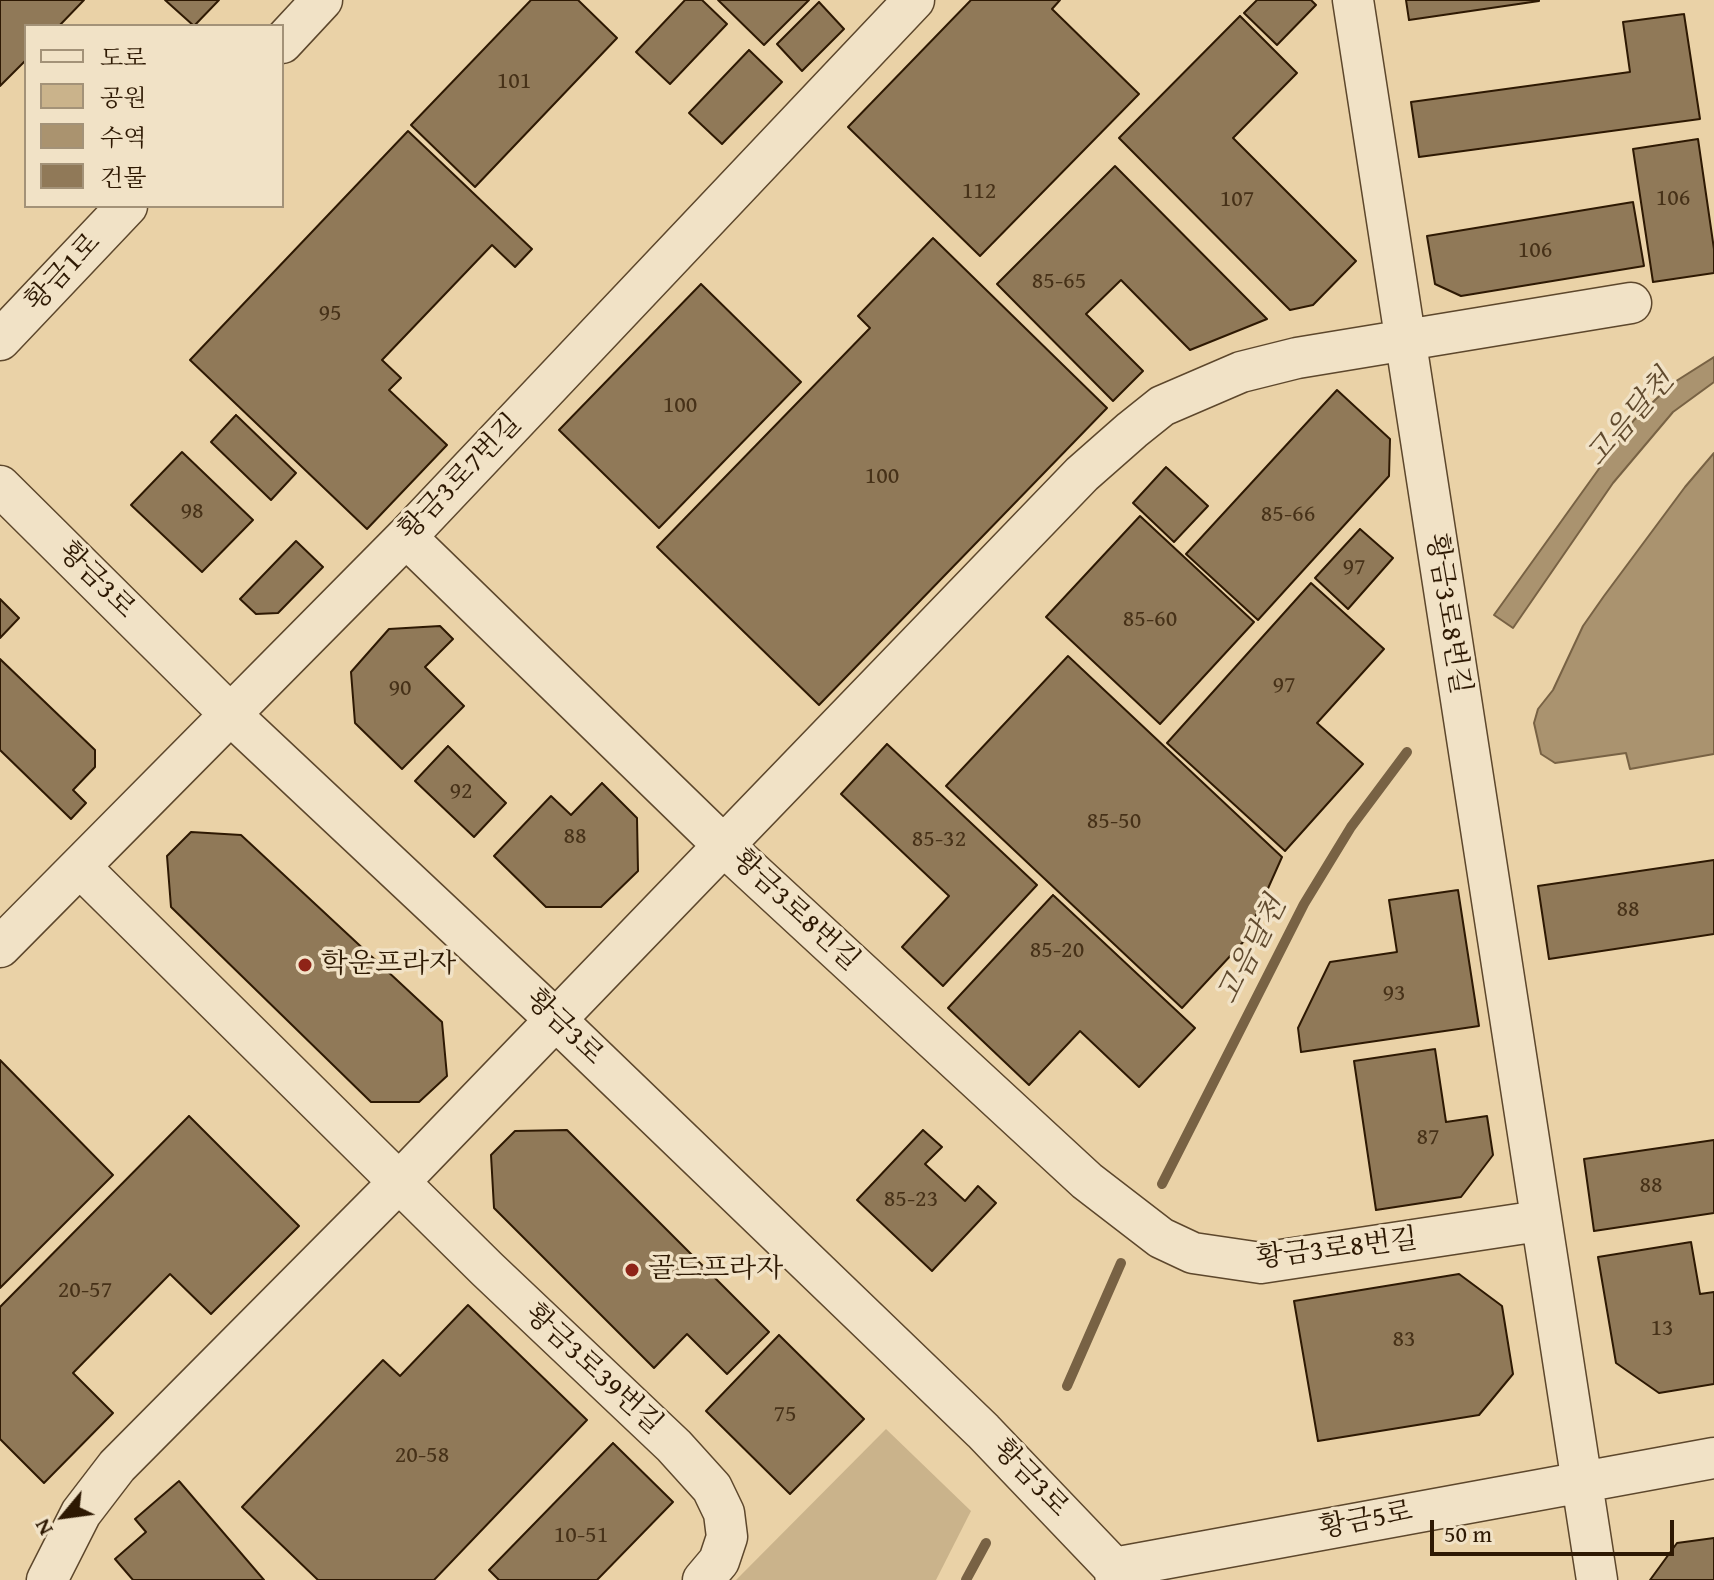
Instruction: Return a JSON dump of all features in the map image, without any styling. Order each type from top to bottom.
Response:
[{"type":"street","points":[[284,41],[322,0]]},
{"type":"street","name":"황금3로7번길","points":[[0,947],[406,537],[914,0]]},
{"type":"street","name":"황금3로8번길","points":[[1353,0],[1539,1221],[1597,1580]]},
{"type":"street","name":"황금1로","points":[[0,340],[125,208]]},
{"type":"street","name":"황금3로8번길","points":[[1539,1221],[1261,1263],[1193,1253],[1148,1229],[1087,1181],[723,845],[1082,474],[1162,406],[1241,372],[1297,358],[1631,303]]},
{"type":"street","name":"황금3로","points":[[0,486],[230,714],[556,1020],[983,1431],[1115,1574]]},
{"type":"street","points":[[47,1580],[81,1513],[117,1466],[400,1181],[723,845],[406,537]]},
{"type":"street","name":"황금3로39번길","points":[[80,867],[674,1446],[712,1488],[724,1513],[727,1537],[719,1561],[703,1580]]},
{"type":"street","name":"황금5로","points":[[1115,1574],[1582,1481],[1714,1458]]},
{"type":"green space","points":[[886,1429],[971,1511],[936,1580],[736,1580]]},
{"type":"water","points":[[1714,357],[1714,382],[1673,412],[1613,483],[1513,628],[1494,615],[1634,420],[1673,383]]},
{"type":"water","points":[[1714,453],[1714,754],[1630,769],[1626,753],[1555,763],[1541,754],[1534,723],[1538,709],[1553,690],[1583,626],[1685,487]]},
{"type":"building","points":[[0,0],[84,0],[61,24],[24,24],[24,62],[0,86]]},
{"type":"building","points":[[165,0],[219,0],[196,24],[192,24]]},
{"type":"building","points":[[531,0],[578,0],[617,38],[475,187],[411,125]]},
{"type":"building","points":[[685,0],[702,0],[727,24],[670,84],[636,52]]},
{"type":"building","points":[[718,0],[809,0],[764,45]]},
{"type":"building","points":[[971,0],[1060,0],[1052,9],[1139,94],[980,256],[848,127]]},
{"type":"building","points":[[1257,0],[1311,0],[1316,5],[1277,45],[1244,13]]},
{"type":"building","points":[[1406,0],[1539,0],[1539,1],[1409,20]]},
{"type":"building","points":[[819,2],[844,29],[802,71],[777,44]]},
{"type":"building","points":[[1684,14],[1700,119],[1419,157],[1411,102],[1630,72],[1623,22]]},
{"type":"building","points":[[1240,16],[1297,73],[1233,138],[1356,261],[1313,305],[1290,310],[1119,138]]},
{"type":"building","points":[[749,50],[782,82],[722,144],[689,113]]},
{"type":"building","points":[[408,131],[532,249],[515,267],[492,245],[382,360],[401,378],[389,390],[447,445],[367,529],[190,360]]},
{"type":"building","points":[[1698,139],[1714,249],[1714,273],[1653,282],[1633,149]]},
{"type":"building","points":[[1115,166],[1267,319],[1190,350],[1121,280],[1086,314],[1143,371],[1113,401],[997,284]]},
{"type":"building","points":[[1633,202],[1644,266],[1461,296],[1435,284],[1427,236]]},
{"type":"building","points":[[933,238],[1107,408],[819,705],[657,547],[870,328],[858,316]]},
{"type":"building","points":[[701,284],[801,382],[659,528],[559,430]]},
{"type":"building","points":[[1337,390],[1390,439],[1389,476],[1258,620],[1186,554]]},
{"type":"building","points":[[236,415],[296,473],[271,500],[211,442]]},
{"type":"building","points":[[182,452],[253,520],[202,572],[131,505]]},
{"type":"building","points":[[1166,467],[1208,506],[1174,542],[1133,503]]},
{"type":"building","points":[[1140,516],[1254,622],[1160,724],[1046,617]]},
{"type":"building","points":[[1360,529],[1393,558],[1348,609],[1315,578]]},
{"type":"building","points":[[296,541],[323,567],[278,613],[256,614],[240,599]]},
{"type":"building","points":[[1311,583],[1384,649],[1317,723],[1363,764],[1285,851],[1167,743]]},
{"type":"building","points":[[0,599],[19,618],[0,638]]},
{"type":"building","points":[[440,626],[453,639],[425,667],[464,706],[402,769],[355,723],[351,672],[389,629]]},
{"type":"building","points":[[1068,656],[1282,857],[1245,940],[1182,1008],[946,786]]},
{"type":"building","points":[[0,659],[95,750],[95,767],[73,790],[86,803],[71,819],[0,750]]},
{"type":"building","points":[[887,744],[1037,885],[943,986],[902,947],[949,896],[841,794]]},
{"type":"building","points":[[448,746],[506,803],[474,837],[415,781]]},
{"type":"building","points":[[602,783],[637,818],[638,871],[601,907],[546,907],[494,856],[551,796],[571,815]]},
{"type":"building","name":"학운프라자","points":[[191,832],[241,835],[442,1022],[447,1076],[419,1102],[371,1102],[171,907],[167,856]]},
{"type":"building","points":[[1714,860],[1714,934],[1549,959],[1538,886]]},
{"type":"building","points":[[1458,890],[1479,1026],[1301,1052],[1298,1028],[1330,962],[1397,952],[1389,900]]},
{"type":"building","points":[[1053,895],[1195,1028],[1139,1087],[1080,1031],[1029,1085],[948,1008]]},
{"type":"building","points":[[1435,1049],[1446,1122],[1487,1116],[1493,1155],[1461,1197],[1376,1210],[1354,1061]]},
{"type":"building","points":[[0,1060],[113,1175],[0,1288]]},
{"type":"building","points":[[189,1116],[299,1226],[211,1314],[170,1274],[73,1373],[113,1413],[44,1483],[0,1439],[0,1307]]},
{"type":"building","name":"골드프라자","points":[[567,1130],[769,1332],[727,1374],[687,1334],[654,1368],[494,1208],[491,1155],[515,1131]]},
{"type":"building","points":[[923,1130],[942,1147],[925,1164],[965,1201],[978,1186],[996,1203],[932,1271],[857,1200]]},
{"type":"building","points":[[1714,1140],[1714,1213],[1594,1231],[1584,1159]]},
{"type":"building","points":[[1691,1242],[1700,1294],[1714,1292],[1714,1384],[1659,1393],[1616,1363],[1598,1257]]},
{"type":"building","points":[[1459,1274],[1502,1306],[1513,1374],[1479,1415],[1318,1441],[1294,1301]]},
{"type":"building","points":[[468,1305],[587,1420],[434,1580],[318,1580],[242,1507],[383,1360],[400,1376]]},
{"type":"building","points":[[779,1335],[864,1419],[790,1494],[706,1411]]},
{"type":"building","points":[[613,1443],[673,1502],[597,1580],[499,1580],[489,1570]]},
{"type":"building","points":[[179,1481],[264,1580],[133,1580],[115,1559],[146,1532],[135,1519]]},
{"type":"building","points":[[1714,1538],[1714,1580],[1650,1580],[1677,1543]]},
{"type":"waterway","name":"고음달천","points":[[1162,1184],[1304,904],[1351,827],[1407,752]]},
{"type":"waterway","name":"고음달천","points":[[1067,1386],[1121,1263]]},
{"type":"waterway","name":"고음달천","points":[[966,1580],[986,1543]]},
{"type":"place","name":"학운프라자","points":[[305,965]]},
{"type":"place","name":"골드프라자","points":[[632,1270]]}]
